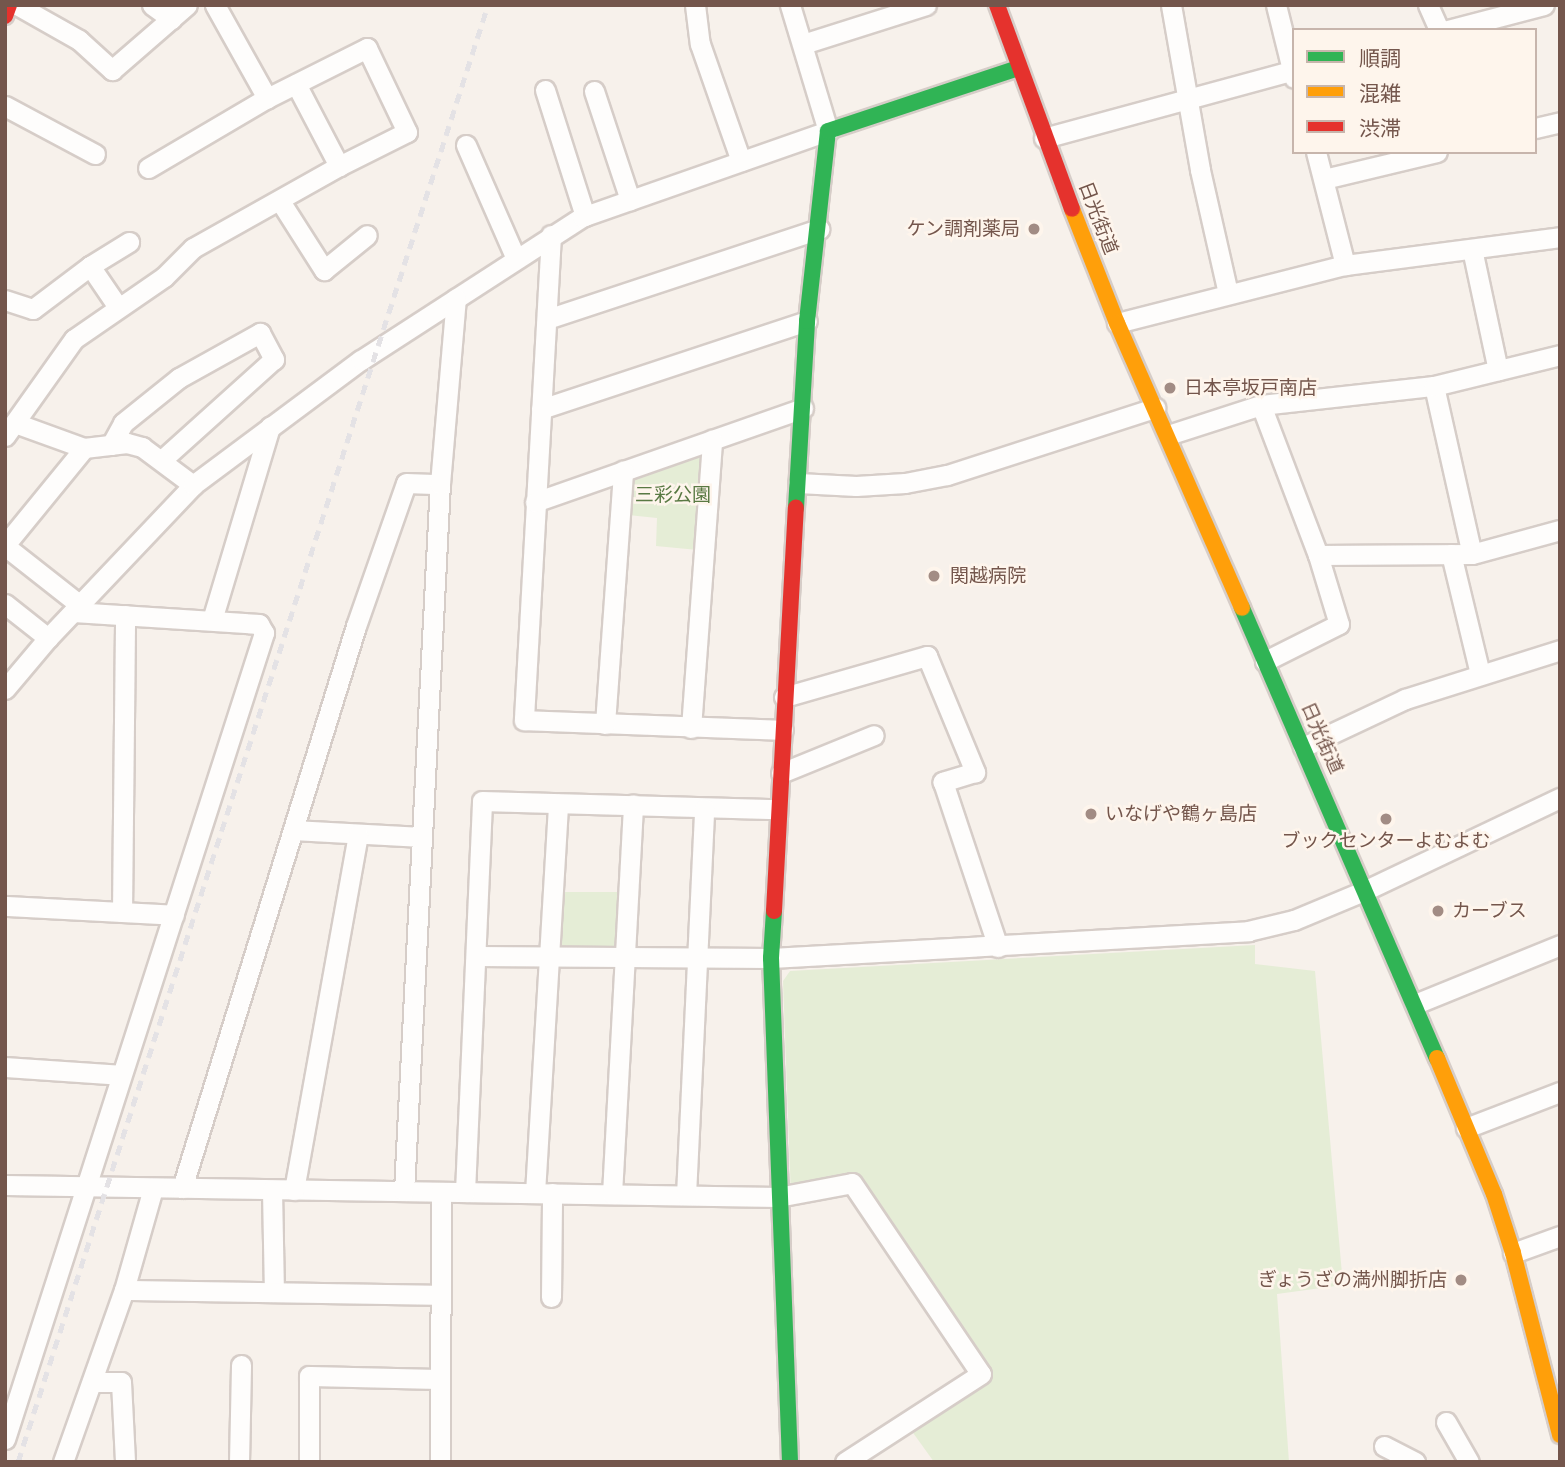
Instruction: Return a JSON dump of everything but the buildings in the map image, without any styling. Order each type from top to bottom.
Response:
[{"type":"street","points":[[5,16],[9,5]]},
{"type":"street","points":[[17,5],[79,40],[112,69],[187,5]]},
{"type":"street","points":[[152,5],[171,19]]},
{"type":"street","points":[[215,5],[267,99]]},
{"type":"street","points":[[695,5],[700,44],[741,162]]},
{"type":"street","points":[[790,5],[828,131],[807,321],[777,809],[771,958],[790,1462]]},
{"type":"street","points":[[803,44],[926,5]]},
{"type":"street","name":"日光街道","points":[[997,5],[1044,138],[1116,323],[1168,435],[1366,890],[1494,1194],[1513,1252],[1560,1435]]},
{"type":"street","points":[[1171,5],[1190,97],[1200,170],[1228,293]]},
{"type":"street","points":[[1276,5],[1292,69]]},
{"type":"street","points":[[1428,5],[1438,28]]},
{"type":"street","points":[[1454,28],[1501,11],[1544,5]]},
{"type":"street","points":[[148,168],[267,99],[367,48],[407,132],[339,166],[193,248],[164,277],[74,339],[10,430],[84,448],[111,445],[142,447],[192,485]]},
{"type":"street","points":[[5,689],[48,638],[192,485],[361,360],[551,235],[586,216],[630,200],[1018,68]]},
{"type":"street","points":[[1044,138],[1190,97],[1292,73]]},
{"type":"street","points":[[296,84],[339,166]]},
{"type":"street","points":[[545,90],[586,216]]},
{"type":"street","points":[[594,91],[630,200]]},
{"type":"street","points":[[5,106],[95,154]]},
{"type":"street","points":[[1537,128],[1560,122]]},
{"type":"street","points":[[466,145],[516,259]]},
{"type":"street","points":[[1317,154],[1345,265]]},
{"type":"street","points":[[1324,179],[1429,154]]},
{"type":"street","points":[[280,201],[324,270],[367,235]]},
{"type":"street","points":[[547,319],[819,229]]},
{"type":"street","points":[[551,235],[524,720],[783,730]]},
{"type":"street","points":[[1116,323],[1345,265],[1560,237]]},
{"type":"street","points":[[5,300],[33,309],[90,266],[129,242]]},
{"type":"street","points":[[1472,249],[1498,370]]},
{"type":"street","points":[[90,266],[118,307]]},
{"type":"street","points":[[404,1191],[440,484],[456,299]]},
{"type":"street","points":[[541,409],[807,321]]},
{"type":"street","points":[[111,445],[123,423],[178,378],[260,333],[274,359],[162,460]]},
{"type":"street","points":[[1168,435],[1261,405],[1434,386],[1560,355]]},
{"type":"street","points":[[1434,386],[1472,554]]},
{"type":"street","points":[[1261,405],[1318,555],[1339,624],[1265,662]]},
{"type":"street","points":[[535,502],[803,408]]},
{"type":"street","points":[[798,483],[856,486],[905,483],[947,475],[1155,408]]},
{"type":"street","points":[[212,620],[270,427]]},
{"type":"street","points":[[691,728],[712,440]]},
{"type":"street","points":[[5,1439],[264,633],[259,624],[77,609],[5,546],[84,448]]},
{"type":"street","points":[[605,724],[623,471]]},
{"type":"street","points":[[182,1188],[356,626],[406,484],[440,484]]},
{"type":"street","points":[[1318,555],[1472,554],[1560,530]]},
{"type":"street","points":[[1451,554],[1480,674]]},
{"type":"street","points":[[5,604],[48,638]]},
{"type":"street","points":[[122,912],[125,615]]},
{"type":"street","points":[[1303,747],[1405,699],[1560,650]]},
{"type":"street","points":[[784,697],[928,656],[975,772],[943,782],[998,947]]},
{"type":"street","points":[[781,773],[874,735]]},
{"type":"street","points":[[476,956],[696,960],[771,958],[1248,932],[1294,920],[1366,890],[1560,798]]},
{"type":"street","points":[[465,1192],[482,801],[777,809]]},
{"type":"street","points":[[551,1297],[544,1193],[549,957],[558,803]]},
{"type":"street","points":[[612,1194],[633,805]]},
{"type":"street","points":[[686,1195],[704,808]]},
{"type":"street","points":[[293,830],[422,837]]},
{"type":"street","points":[[294,1190],[358,835]]},
{"type":"street","points":[[5,906],[173,915]]},
{"type":"street","points":[[1415,1004],[1560,944]]},
{"type":"street","points":[[5,1067],[121,1075]]},
{"type":"street","points":[[1466,1128],[1560,1092]]},
{"type":"street","points":[[5,1185],[778,1197],[852,1183],[981,1374],[845,1462]]},
{"type":"street","points":[[63,1462],[124,1290],[153,1188]]},
{"type":"street","points":[[272,1190],[274,1291]]},
{"type":"street","points":[[440,1462],[441,1192]]},
{"type":"street","points":[[1513,1252],[1560,1236]]},
{"type":"street","points":[[124,1290],[440,1296]]},
{"type":"street","points":[[239,1462],[241,1365]]},
{"type":"street","points":[[309,1462],[309,1376],[439,1379]]},
{"type":"street","points":[[93,1382],[121,1382],[125,1462]]},
{"type":"street","points":[[1446,1422],[1469,1462]]},
{"type":"street","points":[[1384,1446],[1415,1462]]},
{"type":"green space","name":"三彩公園","points":[[705,453],[698,550],[656,546],[657,518],[628,515],[631,478]]},
{"type":"green space","points":[[559,892],[624,892],[621,944],[615,948],[563,948],[557,942]]},
{"type":"green space","points":[[1255,945],[1255,964],[1315,971],[1343,1285],[1277,1294],[1289,1462],[934,1462],[906,1423],[981,1375],[852,1183],[791,1196],[783,981],[790,971]]},
{"type":"railway","points":[[18,1462],[488,5]]},
{"type":"traffic: fast","points":[[796,508],[807,321],[828,131],[1018,68]]},
{"type":"traffic: fast","points":[[1242,608],[1437,1058]]},
{"type":"traffic: fast","points":[[774,911],[771,958],[790,1462]]},
{"type":"traffic: slow","points":[[1072,209],[1117,323],[1242,608]]},
{"type":"traffic: slow","points":[[1437,1058],[1494,1194],[1513,1253],[1560,1435]]},
{"type":"traffic: jam","points":[[5,16],[9,5]]},
{"type":"traffic: jam","points":[[997,5],[1072,209]]},
{"type":"traffic: jam","points":[[774,911],[796,508]]},
{"type":"place","name":"ケン調剤薬局","points":[[1034,229]]},
{"type":"place","name":"日本亭坂戸南店","points":[[1170,388]]},
{"type":"place","name":"関越病院","points":[[934,576]]},
{"type":"place","name":"いなげや鶴ヶ島店","points":[[1091,814]]},
{"type":"place","name":"ブックセンターよむよむ","points":[[1386,819]]},
{"type":"place","name":"カーブス","points":[[1438,911]]},
{"type":"place","name":"ぎょうざの満州脚折店","points":[[1461,1280]]}]
